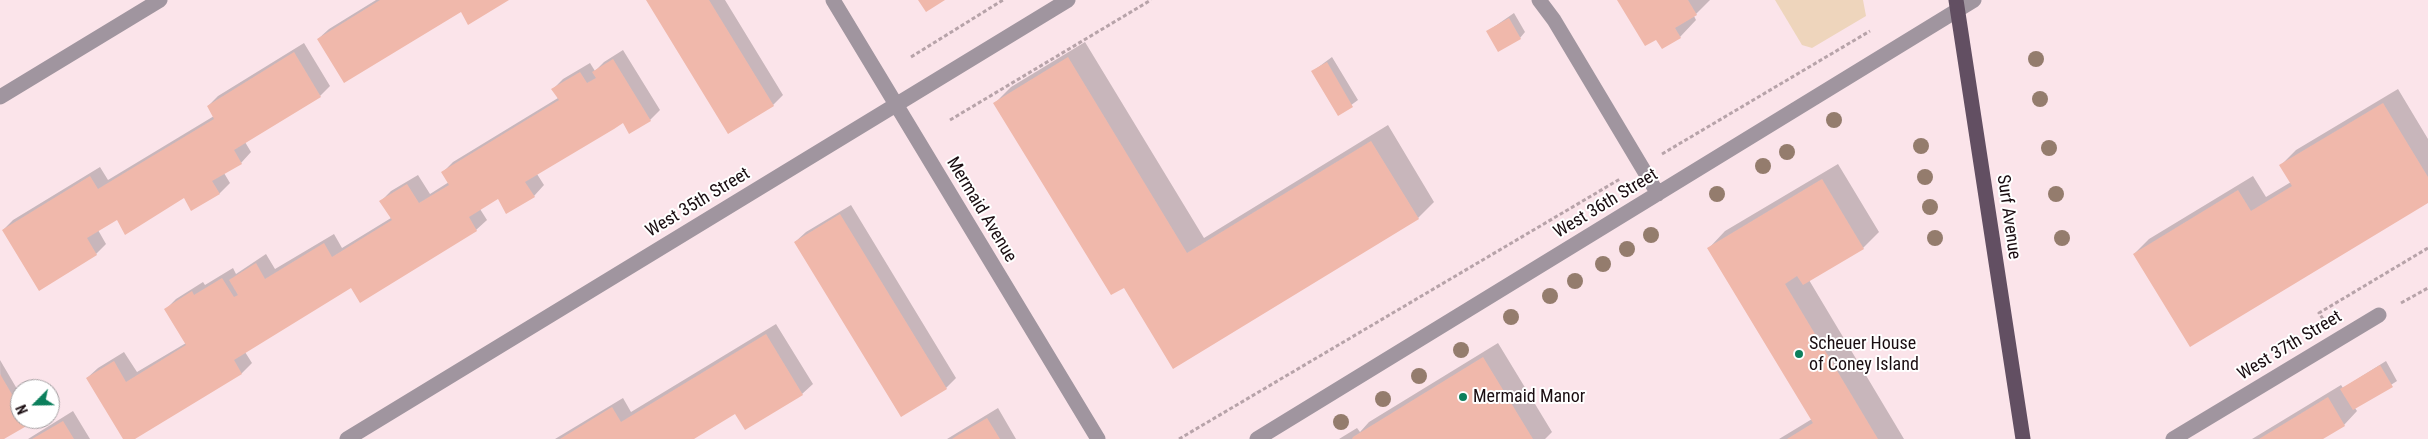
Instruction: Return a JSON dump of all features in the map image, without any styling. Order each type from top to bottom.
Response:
[{"type":"main road","name":"Surf Avenue","points":[[1957,5],[2023,439]]},
{"type":"street","points":[[0,97],[160,0]]},
{"type":"street","name":"Mermaid Avenue","points":[[833,0],[1098,439]]},
{"type":"street","name":"West 35th Street","points":[[347,439],[1068,0]]},
{"type":"street","points":[[1539,0],[1554,20],[1658,194]]},
{"type":"street","name":"West 36th Street","points":[[1257,439],[1658,194],[1957,5],[1974,0]]},
{"type":"street","name":"West 37th Street","points":[[2172,439],[2378,315]]},
{"type":"path","points":[[911,57],[1003,0]]},
{"type":"path","points":[[950,120],[1151,0]]},
{"type":"path","points":[[1179,439],[1875,28]]},
{"type":"path","points":[[2336,340],[2320,313],[2428,248]]},
{"type":"path","points":[[2378,315],[2428,288]]},
{"type":"shaded area","points":[[1775,0],[1863,0],[1866,16],[1812,48],[1802,45]]},
{"type":"building","points":[[380,0],[509,0],[468,25],[461,12],[344,83],[317,39]]},
{"type":"building","points":[[646,0],[709,0],[774,106],[728,134]]},
{"type":"building","points":[[918,0],[945,0],[926,12]]},
{"type":"building","points":[[1617,0],[1688,0],[1697,15],[1675,28],[1681,38],[1662,49],[1656,40],[1645,46]]},
{"type":"building","points":[[1509,18],[1521,39],[1498,52],[1486,31]]},
{"type":"building","points":[[294,52],[321,97],[234,150],[242,164],[212,181],[220,194],[191,211],[184,198],[125,235],[117,220],[87,238],[97,255],[39,291],[2,230],[90,176],[98,189],[214,119],[207,106]]},
{"type":"building","points":[[1068,57],[1187,253],[1371,141],[1419,219],[1173,369],[1124,288],[1111,295],[993,103]]},
{"type":"building","points":[[613,59],[651,121],[629,134],[623,123],[525,182],[535,197],[506,214],[498,199],[469,217],[477,231],[360,303],[351,288],[234,360],[242,374],[135,439],[123,439],[86,378],[114,361],[126,382],[186,345],[164,309],[192,291],[194,295],[222,278],[234,297],[238,295],[229,280],[256,263],[265,279],[324,243],[332,257],[392,220],[379,201],[407,184],[419,203],[449,185],[441,172],[559,100],[551,89],[580,72],[587,83],[596,78],[592,72]]},
{"type":"building","points":[[1327,62],[1353,107],[1338,116],[1311,71]]},
{"type":"building","points":[[2383,103],[2428,177],[2428,203],[2190,347],[2133,254],[2238,190],[2251,211],[2292,186],[2279,165]]},
{"type":"building","name":"Scheuer House of Coney Island","points":[[1822,179],[1864,249],[1803,285],[1797,276],[1785,284],[1878,439],[1787,439],[1813,423],[1707,248]]},
{"type":"building","points":[[840,214],[947,389],[901,417],[794,242]]},
{"type":"building","points":[[766,334],[803,395],[745,430],[735,414],[694,439],[560,439],[612,407],[621,422]]},
{"type":"building","name":"Mermaid Manor","points":[[1483,357],[1533,439],[1352,439],[1353,437]]},
{"type":"building","points":[[2380,365],[2393,387],[2353,410],[2340,389]]},
{"type":"building","points":[[0,374],[10,391],[10,429],[21,429],[4,439],[0,439]]},
{"type":"building","points":[[2328,397],[2345,426],[2323,439],[2259,439]]},
{"type":"building","points":[[987,418],[1000,439],[952,439],[958,435]]},
{"type":"building","points":[[63,421],[74,439],[32,439],[49,429],[60,429],[60,423]]},
{"type":"place","name":"Scheuer House of Coney Island","points":[[1799,354]]},
{"type":"place","name":"Mermaid Manor","points":[[1463,397]]}]
